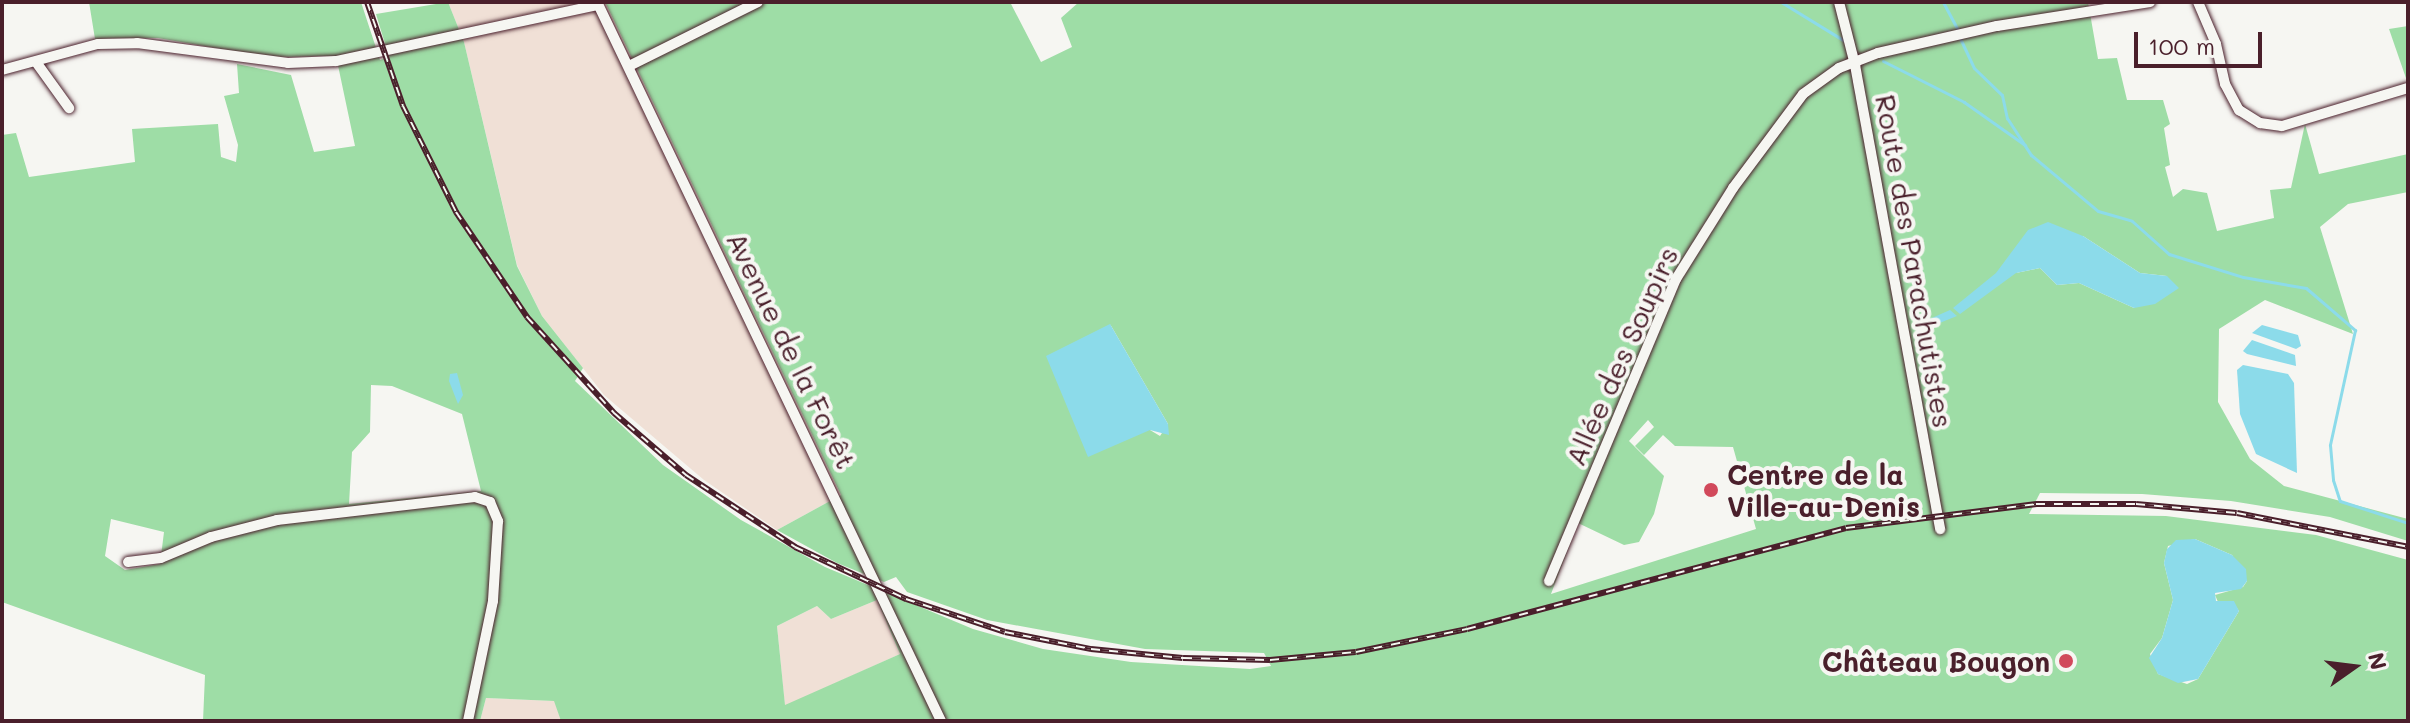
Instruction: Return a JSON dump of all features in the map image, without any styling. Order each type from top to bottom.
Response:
[{"type":"street","points":[[629,66],[758,2]]},
{"type":"street","name":"Route des Parachutistes","points":[[1839,2],[1854,61],[1940,529]]},
{"type":"street","name":"Allée des Soupirs","points":[[1549,581],[1676,279],[1733,188],[1803,94],[1854,61],[1997,26],[2150,2]]},
{"type":"street","points":[[2198,2],[2216,44],[2225,84],[2239,110],[2260,123],[2282,126],[2408,88]]},
{"type":"street","points":[[2,70],[98,44],[137,43],[288,63],[336,61],[598,4]]},
{"type":"street","name":"Avenue de la Forêt","points":[[598,4],[941,721]]},
{"type":"street","points":[[36,62],[69,108]]},
{"type":"street","points":[[128,562],[161,558],[211,537],[277,520],[460,499],[490,502],[498,521],[493,601],[468,721]]},
{"type":"shaded area","points":[[448,2],[605,2],[841,495],[777,530],[704,480],[604,395],[542,316],[517,265],[464,42]]},
{"type":"shaded area","points":[[877,600],[900,654],[785,706],[777,626],[817,606],[831,619]]},
{"type":"shaded area","points":[[486,698],[555,701],[561,721],[480,721]]},
{"type":"green space","points":[[89,2],[361,2],[380,60],[389,57],[376,14],[448,2],[464,42],[517,266],[542,316],[583,368],[575,381],[663,465],[741,520],[825,567],[973,629],[1043,649],[1131,662],[1250,669],[1271,666],[1264,653],[1145,649],[987,620],[907,592],[896,577],[884,582],[837,563],[777,530],[841,495],[605,2],[1010,2],[1041,62],[1072,47],[1061,18],[1079,2],[2088,2],[2098,59],[2117,58],[2127,100],[2163,100],[2170,124],[2164,128],[2170,165],[2165,167],[2173,197],[2183,189],[2207,193],[2217,231],[2274,218],[2270,190],[2291,188],[2305,124],[2319,174],[2408,154],[2408,192],[2348,204],[2320,227],[2353,334],[2265,300],[2219,329],[2218,402],[2250,459],[2284,486],[2408,519],[2408,541],[2330,517],[2231,501],[2142,494],[2040,493],[2029,514],[2166,516],[2316,535],[2408,560],[2408,721],[561,721],[554,701],[486,698],[480,721],[203,721],[205,675],[2,602],[2,135],[16,133],[29,177],[135,162],[132,129],[218,124],[221,157],[236,162],[238,145],[224,96],[239,93],[237,64],[291,75],[314,152],[355,146],[336,56],[268,57],[158,38],[95,39]],"holes":[[[2083,236],[2140,273],[2167,276],[2134,308],[2079,283],[2057,285],[2040,268],[2016,273]],[[1110,324],[1168,424],[1160,436],[1150,430]],[[371,385],[392,386],[462,414],[481,491],[349,504],[352,452],[370,432]],[[1648,420],[1654,427],[1635,446],[1644,455],[1663,435],[1675,446],[1733,447],[1756,529],[1551,594],[1578,523],[1624,545],[1639,542],[1654,514],[1664,476],[1629,441]],[[111,519],[164,532],[160,564],[125,570],[105,556]],[[2195,539],[2232,555],[2247,581],[2243,587],[2215,595],[2218,602],[2232,601],[2239,611],[2198,679],[2187,684],[2158,674],[2150,654],[2162,638],[2173,600],[2164,563],[2168,546]],[[877,600],[900,654],[785,705],[777,626],[817,606],[831,619]]]},
{"type":"green space","points":[[2408,26],[2408,84],[2389,29]]},
{"type":"water","points":[[2048,222],[2083,236],[2140,273],[2167,276],[2179,288],[2155,304],[2134,308],[2079,283],[2057,285],[2040,268],[2016,273],[1960,314],[1953,308],[1996,273],[2028,230]]},
{"type":"water","points":[[1950,310],[1957,316],[1917,332],[1916,325]]},
{"type":"water","points":[[1110,324],[1168,424],[1169,435],[1150,430],[1088,457],[1046,356]]},
{"type":"water","points":[[2262,325],[2298,335],[2301,346],[2296,349],[2252,333]]},
{"type":"water","points":[[2252,340],[2295,355],[2296,366],[2247,354],[2243,351]]},
{"type":"water","points":[[2243,365],[2288,374],[2294,383],[2297,473],[2256,454],[2240,414],[2237,370]]},
{"type":"water","points":[[457,373],[463,395],[458,404],[449,381],[450,374]]},
{"type":"water","points":[[2195,539],[2232,555],[2246,569],[2247,581],[2241,589],[2215,593],[2216,601],[2234,601],[2239,611],[2198,679],[2178,683],[2158,674],[2149,658],[2162,638],[2173,600],[2164,563],[2167,549],[2176,540]]},
{"type":"waterway","points":[[1781,2],[1843,40]]},
{"type":"waterway","points":[[1943,2],[1958,30]]},
{"type":"waterway","points":[[1959,36],[1974,68],[2002,95],[2007,118],[2031,155],[2098,211],[2132,221],[2169,254],[2243,277],[2306,288],[2355,330],[2330,445],[2333,480],[2340,501],[2408,523]]},
{"type":"waterway","points":[[1883,61],[1964,102],[2025,145]]},
{"type":"railway","points":[[367,2],[403,106],[456,212],[527,317],[614,413],[686,475],[795,547],[906,599],[1005,632],[1091,649],[1183,658],[1270,660],[1356,652],[1467,629],[1846,528],[2036,504],[2136,504],[2237,513],[2408,547]]},
{"type":"place","name":"Centre de la Ville-au-Denis","points":[[1711,490]]},
{"type":"place","name":"Château Bougon","points":[[2066,661]]}]
